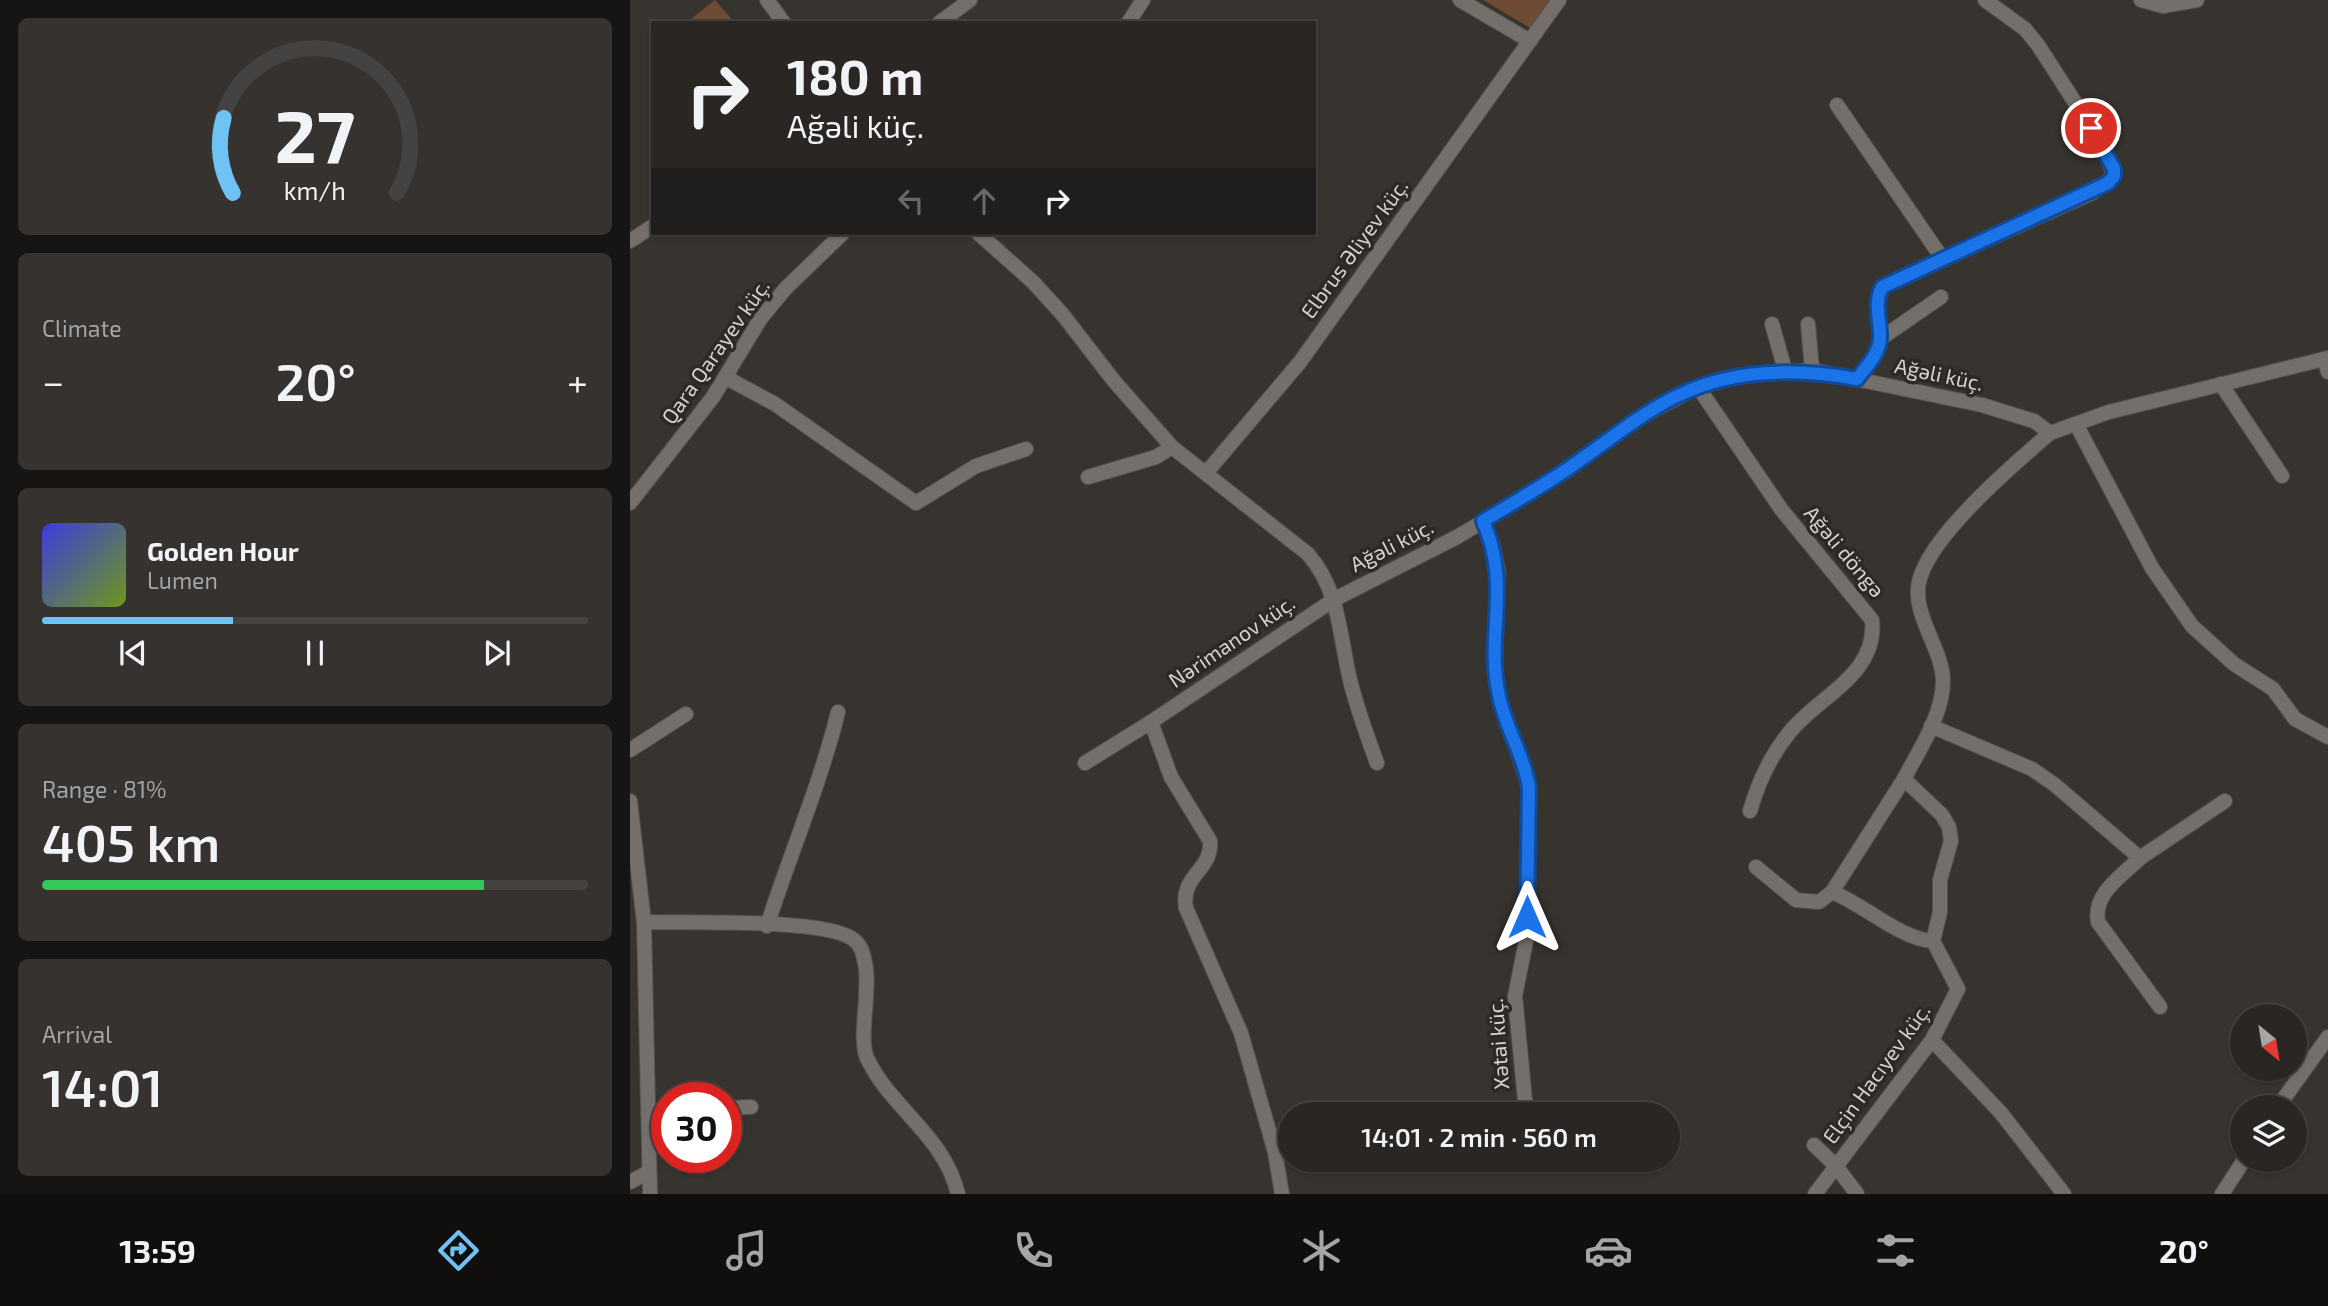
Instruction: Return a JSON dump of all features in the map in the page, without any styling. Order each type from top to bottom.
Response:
[{"type":"street","points":[[766,0],[782,21]]},
{"type":"street","points":[[942,21],[970,0]]},
{"type":"street","points":[[1129,21],[1143,0]]},
{"type":"street","points":[[1460,0],[1530,41]]},
{"type":"street","name":"Elbrus Əliyev küç.","points":[[1206,473],[1300,362],[1559,0]]},
{"type":"street","points":[[1857,379],[1877,352],[1880,339],[1877,298],[1882,287],[2092,193],[2114,176],[2105,149],[2038,45],[2025,29],[1985,0]]},
{"type":"street","points":[[2141,0],[2163,6],[2197,0]]},
{"type":"street","points":[[1838,105],[1942,258]]},
{"type":"street","points":[[630,242],[651,227]]},
{"type":"street","name":"Qara Qarayev küç.","points":[[630,503],[725,377],[761,318],[786,288],[841,235]]},
{"type":"street","points":[[980,235],[1033,282],[1063,314],[1114,381],[1172,447],[1308,554],[1326,577],[1335,599],[1350,680],[1377,763]]},
{"type":"street","points":[[1880,339],[1941,298]]},
{"type":"street","points":[[1772,324],[1785,370]]},
{"type":"street","points":[[1808,324],[1812,370]]},
{"type":"street","points":[[1755,867],[1796,900],[1819,902],[1832,892],[1904,779],[1931,726],[1942,696],[1943,677],[1918,594],[1919,580],[1940,543],[1970,510],[2050,433],[2109,412],[2221,384],[2327,363]]},
{"type":"street","name":"Ağəli küç.","points":[[1335,599],[1483,521],[1569,468],[1645,415],[1698,387],[1740,376],[1785,370],[1812,370],[2019,415],[2050,433]]},
{"type":"street","points":[[725,377],[775,404],[916,503],[976,466],[1026,449]]},
{"type":"street","points":[[2221,384],[2282,476]]},
{"type":"street","name":"Ağəli döngə","points":[[1698,387],[1781,509],[1872,620],[1874,637],[1869,651],[1854,673],[1789,733],[1756,791],[1750,810]]},
{"type":"street","points":[[2076,424],[2152,568],[2192,625],[2234,664],[2273,689],[2295,719],[2328,737]]},
{"type":"street","points":[[1088,477],[1156,457],[1172,447]]},
{"type":"street","name":"Xətai küç.","points":[[1483,521],[1493,545],[1498,570],[1495,670],[1499,696],[1527,772],[1529,787],[1527,936],[1515,996],[1525,1102]]},
{"type":"street","name":"Nərimanov küç.","points":[[1086,763],[1335,599]]},
{"type":"street","points":[[767,926],[790,854],[816,790],[838,712]]},
{"type":"street","points":[[630,750],[686,714]]},
{"type":"street","points":[[1151,722],[1171,777],[1209,841],[1211,850],[1206,862],[1186,886],[1186,908],[1241,1033],[1275,1152],[1282,1194]]},
{"type":"street","points":[[1931,726],[2032,769],[2055,785],[2140,858]]},
{"type":"street","points":[[1832,892],[1852,900],[1912,936],[1933,940],[1940,912],[1940,880],[1951,841],[1942,815],[1904,779]]},
{"type":"street","points":[[2160,1007],[2098,922],[2095,908],[2100,897],[2140,858],[2225,801]]},
{"type":"street","points":[[630,802],[644,922],[650,1194]]},
{"type":"street","points":[[644,922],[808,926],[853,938],[862,949],[868,998],[866,1056],[875,1071],[939,1149],[950,1166],[958,1194]]},
{"type":"street","name":"Elçin Hacıyev küç.","points":[[1815,1194],[1932,1040],[1958,989],[1933,940]]},
{"type":"street","points":[[2286,1095],[2328,1037]]},
{"type":"street","points":[[1932,1040],[2001,1113],[2064,1194]]},
{"type":"street","points":[[742,1107],[751,1107]]},
{"type":"street","points":[[1814,1145],[1836,1166],[1857,1194]]},
{"type":"street","points":[[630,1182],[649,1172]]},
{"type":"street","points":[[2222,1194],[2236,1172]]},
{"type":"shaded area","points":[[715,0],[733,21],[689,21]]},
{"type":"shaded area","points":[[1483,0],[1549,0],[1530,28]]},
{"type":"route","points":[[1527,917],[1529,787],[1527,772],[1499,696],[1495,670],[1498,570],[1493,545],[1483,521],[1539,488],[1645,415],[1698,387],[1740,376],[1785,370],[1812,370],[1857,379],[1877,352],[1880,339],[1877,298],[1882,287],[1890,281],[2092,193],[2108,183],[2114,176],[2114,169],[2091,128]]}]
